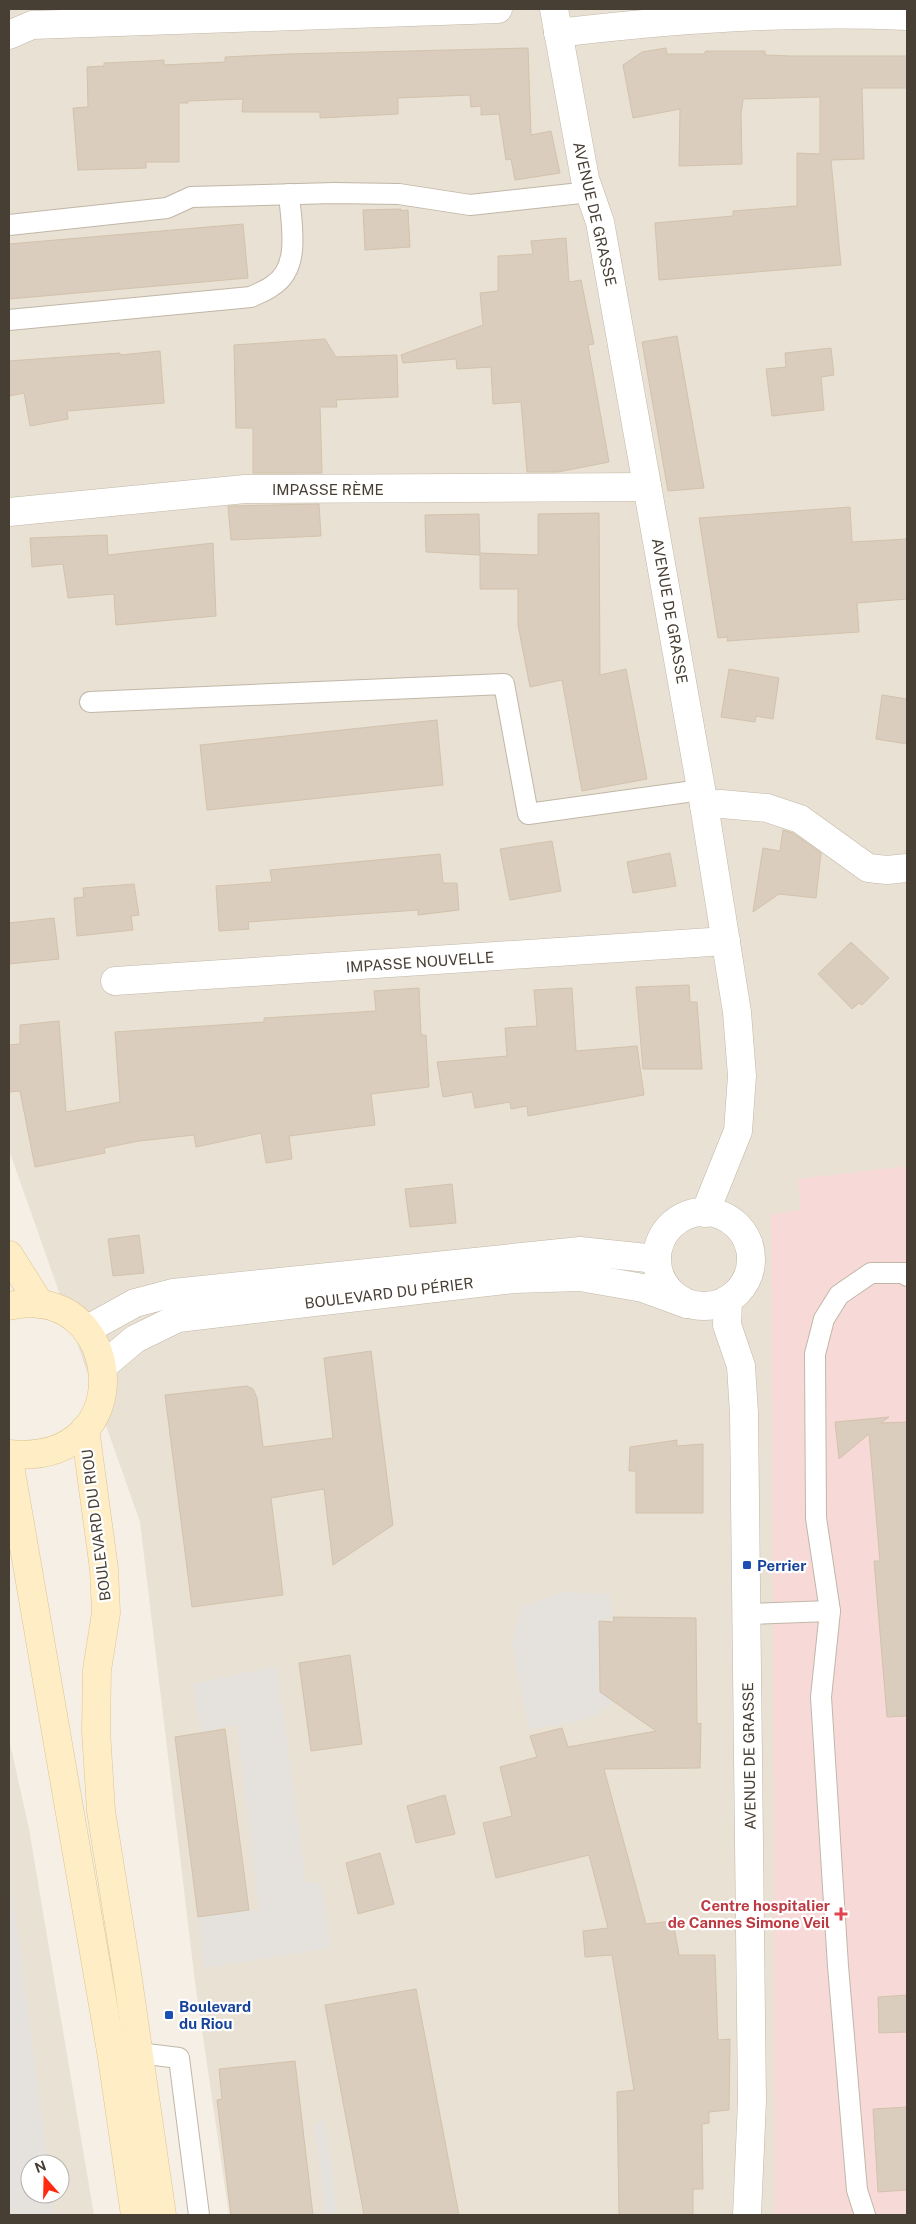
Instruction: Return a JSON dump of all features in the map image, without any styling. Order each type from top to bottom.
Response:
[{"type":"main road","points":[[9,1255],[40,1304]]},
{"type":"main road","points":[[9,1306],[20,1303],[40,1304],[57,1309],[72,1318],[86,1330],[96,1346],[103,1366],[104,1386],[98,1409],[85,1429],[69,1444],[50,1452],[29,1456],[9,1454]]},
{"type":"main road","name":"BOULEVARD DU RIOU","points":[[85,1429],[104,1569],[106,1613],[97,1678],[96,1731],[101,1811],[162,2215]]},
{"type":"main road","points":[[9,1460],[109,2042],[135,2215]]},
{"type":"street","points":[[9,35],[32,25],[498,9]]},
{"type":"street","points":[[556,21],[660,22],[835,13],[907,16]]},
{"type":"street","name":"AVENUE DE GRASSE","points":[[556,21],[585,179],[600,222],[703,798],[737,1012],[742,1076],[741,1110],[735,1139],[705,1213]]},
{"type":"street","name":"IMPASSE RÈME","points":[[9,512],[245,489],[648,487]]},
{"type":"street","points":[[703,798],[721,804],[767,808],[800,819],[868,868],[887,870],[907,868]]},
{"type":"street","name":"IMPASSE NOUVELLE","points":[[114,981],[726,941]]},
{"type":"street","points":[[705,1213],[720,1215],[733,1223],[743,1234],[749,1248],[750,1262],[747,1277],[739,1290],[728,1300],[708,1306],[688,1304],[675,1297],[666,1287],[659,1274],[656,1258],[666,1232],[676,1221],[690,1215],[705,1213]]},
{"type":"street","name":"BOULEVARD DU PÉRIER","points":[[86,1330],[134,1303],[173,1293],[580,1251],[656,1258]]},
{"type":"street","name":"BOULEVARD DU PÉRIER","points":[[103,1366],[135,1339],[178,1318],[514,1279],[580,1277],[644,1288],[688,1304]]},
{"type":"street","name":"AVENUE DE GRASSE","points":[[728,1300],[727,1325],[741,1366],[744,1413],[752,2101],[747,2215]]},
{"type":"lane","points":[[9,225],[168,208],[191,197],[289,194],[399,194],[470,205],[590,192]]},
{"type":"lane","points":[[9,320],[251,297],[274,286],[285,272],[293,251],[289,194]]},
{"type":"lane","points":[[90,702],[504,684],[528,814],[703,798]]},
{"type":"lane","points":[[865,2215],[857,2190],[838,1966],[821,1697],[830,1611],[816,1518],[815,1354],[824,1319],[839,1295],[871,1273],[905,1274],[907,1276]]},
{"type":"lane","points":[[747,1614],[830,1611]]},
{"type":"lane","points":[[139,2054],[179,2058],[199,2215]]},
{"type":"shaded area","points":[[9,9],[907,9],[907,2215],[229,2215],[195,1982],[140,1522],[9,1150]]},
{"type":"shaded area","name":"Centre hospitalier de Cannes Simone Veil","points":[[907,1166],[907,2215],[775,2215],[771,1214],[801,1210],[798,1179]]},
{"type":"shaded area","points":[[564,1592],[610,1594],[613,1617],[599,1621],[599,1691],[613,1701],[595,1716],[578,1722],[529,1729],[512,1643],[521,1607]]},
{"type":"shaded area","points":[[277,1666],[306,1882],[322,1884],[331,1948],[204,1968],[198,1917],[259,1910],[237,1724],[201,1733],[193,1684]]},
{"type":"shaded area","points":[[9,1739],[29,1829],[94,2215],[9,2215]]},
{"type":"shaded area","points":[[9,1866],[47,2154],[20,2154],[20,2204],[53,2204],[54,2215],[9,2215]]},
{"type":"shaded area","points":[[325,2121],[338,2215],[326,2215],[314,2123]]},
{"type":"building","points":[[528,48],[531,135],[551,131],[560,173],[515,180],[511,159],[506,160],[499,114],[481,115],[481,106],[471,107],[470,95],[398,98],[398,114],[320,118],[320,112],[242,112],[243,99],[188,101],[188,103],[179,103],[179,162],[146,162],[146,168],[78,170],[73,108],[88,107],[87,67],[104,66],[104,63],[164,60],[164,65],[225,62],[225,57],[288,54]]},
{"type":"building","points":[[666,48],[667,54],[703,54],[706,51],[765,51],[765,55],[791,56],[907,56],[907,88],[862,88],[864,159],[831,160],[841,265],[659,280],[655,223],[733,216],[733,211],[797,206],[797,153],[820,154],[820,97],[743,99],[741,114],[742,164],[679,166],[680,109],[633,118],[623,65],[642,52]]},
{"type":"building","points":[[401,209],[401,211],[408,210],[410,247],[365,250],[363,210]]},
{"type":"building","points":[[243,224],[248,278],[9,299],[9,244]]},
{"type":"building","points":[[566,238],[569,282],[581,280],[594,344],[588,345],[609,462],[558,472],[527,472],[521,402],[493,404],[491,367],[457,369],[456,359],[403,363],[401,355],[483,325],[480,293],[498,291],[498,256],[533,254],[531,241]]},
{"type":"building","points":[[677,336],[704,488],[668,491],[642,342]]},
{"type":"building","points":[[325,339],[336,357],[397,355],[398,397],[336,400],[337,407],[320,407],[322,473],[253,473],[253,428],[236,428],[234,345]]},
{"type":"building","points":[[831,348],[834,375],[821,377],[824,410],[772,416],[766,369],[786,367],[785,353]]},
{"type":"building","points":[[160,351],[164,403],[67,411],[68,419],[30,426],[24,393],[9,396],[9,361]]},
{"type":"building","points":[[319,504],[321,536],[231,540],[228,506]]},
{"type":"building","points":[[850,507],[852,542],[907,539],[907,599],[857,603],[859,632],[727,641],[728,637],[718,638],[699,518]]},
{"type":"building","points":[[599,513],[600,675],[626,669],[647,779],[582,791],[562,680],[530,687],[518,625],[518,589],[480,589],[480,555],[426,552],[425,515],[479,514],[480,553],[538,555],[538,514]]},
{"type":"building","points":[[107,535],[108,555],[213,543],[216,616],[116,625],[114,594],[68,598],[63,564],[32,567],[30,538]]},
{"type":"building","points":[[729,669],[779,678],[773,719],[756,716],[755,722],[721,717]]},
{"type":"building","points":[[882,695],[907,699],[907,744],[876,739]]},
{"type":"building","points":[[437,720],[443,785],[207,810],[200,745]]},
{"type":"building","points":[[783,830],[793,833],[821,853],[816,898],[779,894],[753,912],[763,848],[780,851]]},
{"type":"building","points":[[552,841],[561,891],[510,900],[500,849]]},
{"type":"building","points":[[670,853],[676,886],[633,893],[627,862]]},
{"type":"building","points":[[440,854],[443,883],[457,883],[459,910],[418,915],[418,910],[248,922],[249,929],[219,931],[216,886],[272,882],[270,870]]},
{"type":"building","points":[[134,884],[139,915],[131,916],[133,930],[77,936],[74,898],[84,897],[83,888]]},
{"type":"building","points":[[54,918],[59,959],[9,964],[9,923]]},
{"type":"building","points":[[851,942],[889,978],[862,1005],[859,1003],[852,1009],[818,974]]},
{"type":"building","points":[[689,985],[690,1002],[697,1002],[702,1069],[643,1069],[636,987]]},
{"type":"building","points":[[419,988],[421,1035],[426,1035],[429,1087],[371,1094],[375,1125],[289,1136],[292,1159],[266,1163],[261,1133],[196,1147],[194,1135],[139,1141],[104,1148],[105,1153],[35,1167],[20,1091],[9,1092],[9,1045],[20,1044],[20,1025],[59,1021],[66,1112],[120,1102],[115,1032],[264,1022],[264,1018],[376,1011],[374,991]]},
{"type":"building","points":[[572,988],[576,1051],[637,1046],[644,1095],[528,1116],[527,1106],[511,1109],[510,1102],[475,1108],[472,1092],[443,1097],[437,1062],[507,1056],[505,1028],[537,1026],[534,990]]},
{"type":"building","points":[[452,1184],[456,1223],[410,1227],[405,1189]]},
{"type":"building","points":[[139,1235],[144,1273],[113,1276],[108,1239]]},
{"type":"building","points":[[371,1351],[393,1525],[333,1565],[324,1489],[271,1498],[283,1595],[192,1607],[165,1395],[247,1386],[253,1389],[257,1398],[263,1447],[333,1438],[324,1358]]},
{"type":"building","points":[[889,1417],[881,1423],[907,1422],[907,1716],[887,1717],[874,1561],[880,1561],[869,1434],[839,1459],[835,1422]]},
{"type":"building","points":[[677,1440],[677,1446],[703,1444],[703,1513],[636,1513],[636,1471],[629,1471],[630,1447]]},
{"type":"building","points":[[613,1617],[696,1618],[697,1724],[701,1723],[700,1768],[604,1769],[646,1924],[673,1921],[679,1955],[715,1955],[718,2040],[730,2039],[729,2110],[709,2112],[709,2123],[702,2124],[703,2189],[693,2189],[693,2215],[619,2215],[617,2092],[634,2090],[612,1955],[585,1957],[583,1931],[608,1928],[589,1855],[496,1878],[483,1823],[512,1816],[500,1767],[537,1757],[530,1736],[562,1728],[568,1747],[656,1731],[600,1692],[599,1621],[614,1622]]},
{"type":"building","points":[[350,1655],[362,1744],[311,1751],[299,1663]]},
{"type":"building","points":[[225,1729],[249,1910],[198,1917],[175,1737]]},
{"type":"building","points":[[445,1795],[455,1834],[416,1843],[407,1806]]},
{"type":"building","points":[[380,1853],[394,1904],[358,1914],[346,1863]]},
{"type":"building","points":[[416,1989],[459,2215],[364,2215],[325,2005]]},
{"type":"building","points":[[907,1995],[907,2032],[879,2033],[878,1997]]},
{"type":"building","points":[[295,2061],[313,2215],[231,2215],[217,2100],[222,2099],[219,2069]]},
{"type":"building","points":[[907,2107],[907,2190],[878,2192],[873,2109]]},
{"type":"place","name":"Perrier","points":[[747,1565]]},
{"type":"place","name":"Centre hospitalier de Cannes Simone Veil","points":[[841,1914]]},
{"type":"place","name":"Boulevard du Riou","points":[[169,2015]]}]
